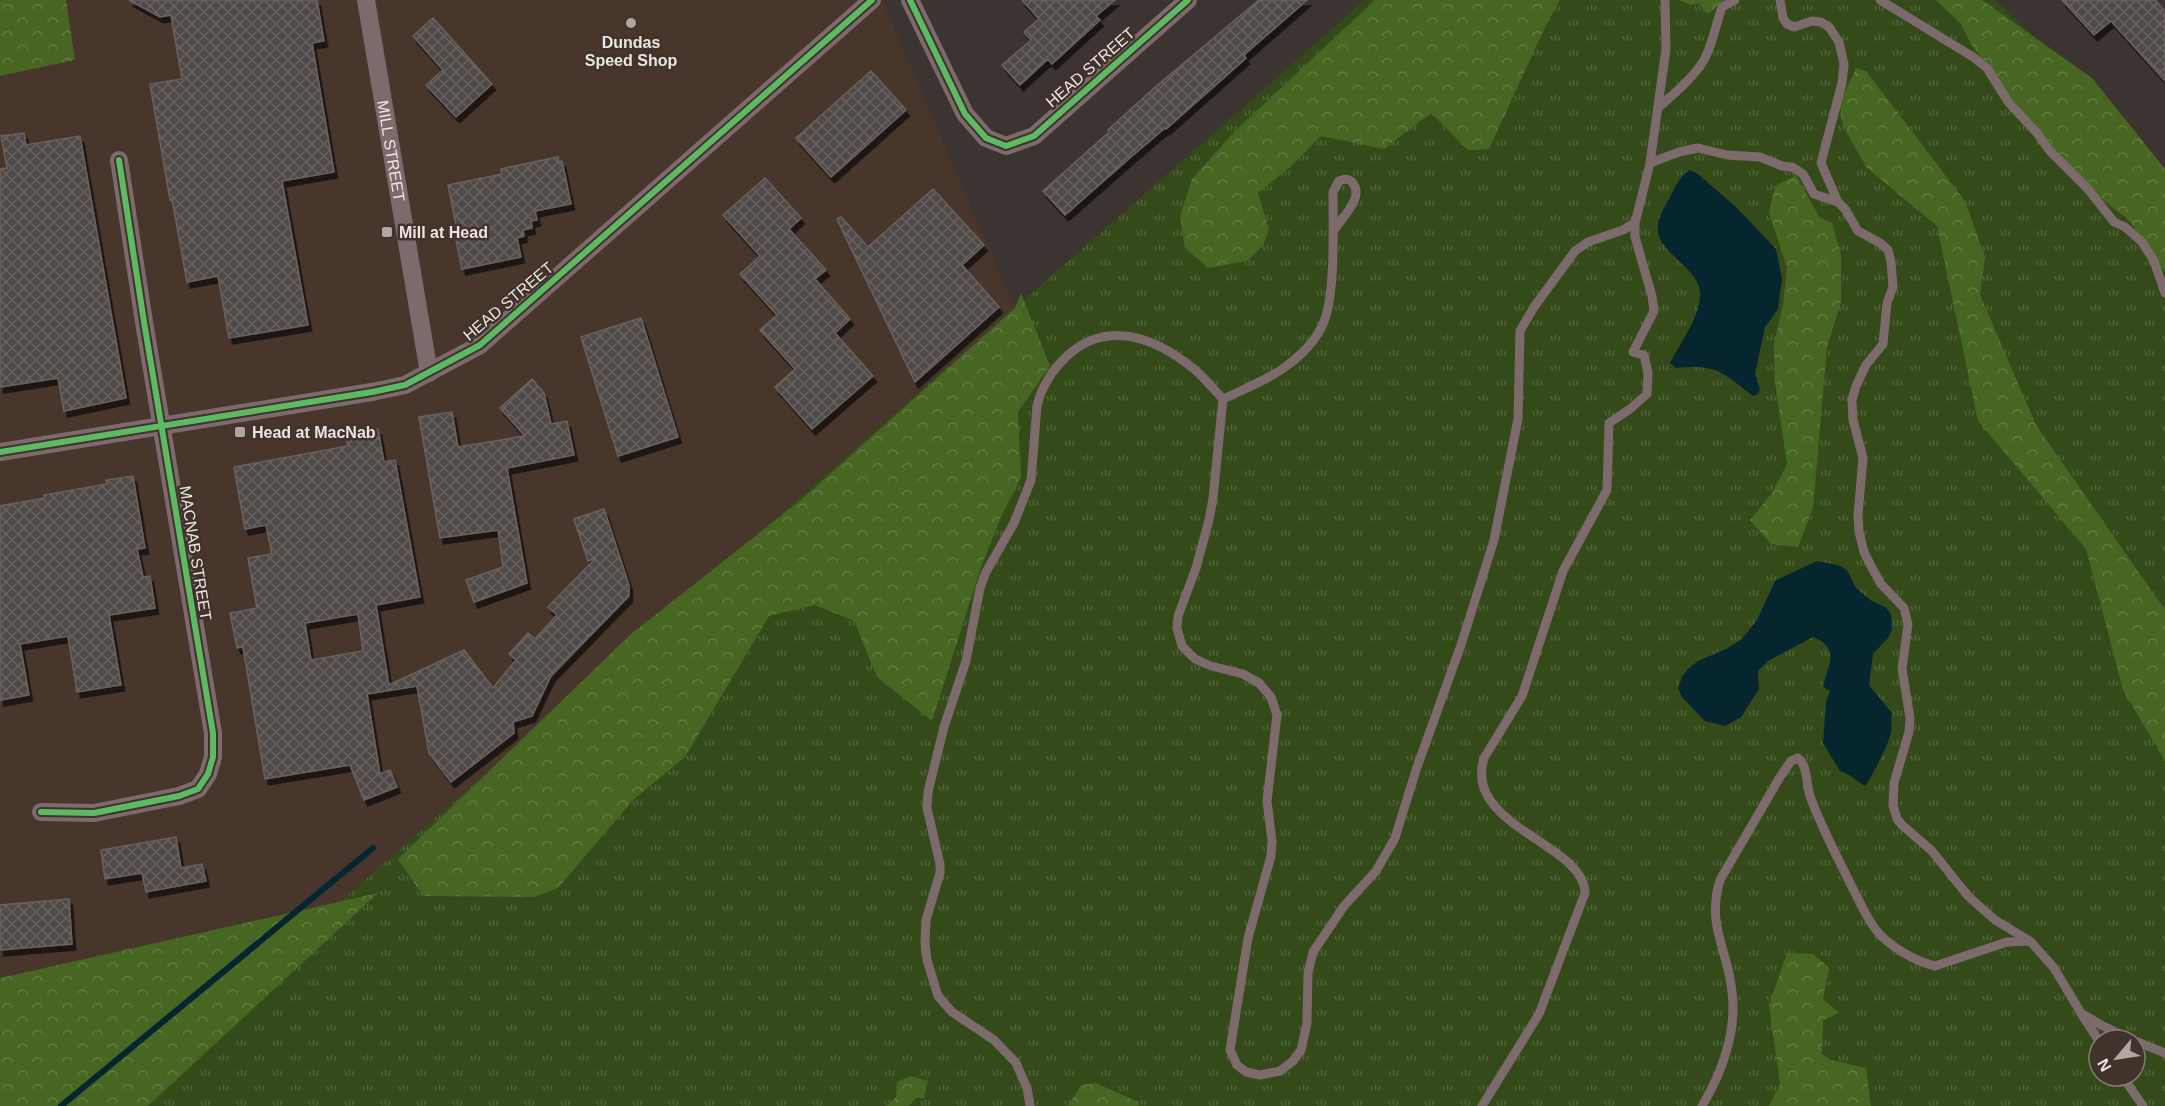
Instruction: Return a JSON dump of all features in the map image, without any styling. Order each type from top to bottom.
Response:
[{"type":"street","name":"MILL STREET","points":[[366,0],[429,372]]},
{"type":"street","name":"HEAD STREET","points":[[0,452],[405,385],[480,345],[873,0]]},
{"type":"street","name":"HEAD STREET","points":[[910,0],[965,114],[986,138],[1006,146],[1034,136],[1188,0]]},
{"type":"street","name":"MACNAB STREET","points":[[41,812],[94,813],[179,796],[198,789],[208,774],[213,757],[213,734],[119,160]]},
{"type":"lane","points":[[1482,1106],[1539,1014],[1585,893],[1581,879],[1570,865],[1497,810],[1483,786],[1481,767],[1484,758],[1522,696],[1563,572],[1607,490],[1609,423],[1647,394],[1648,373],[1644,355],[1633,352],[1654,311],[1635,237],[1635,223],[1650,163],[1659,107],[1666,49],[1665,0]]},
{"type":"lane","points":[[1659,107],[1685,84],[1704,60],[1722,7],[1735,0]]},
{"type":"lane","points":[[1780,0],[1782,18],[1787,24],[1794,27],[1812,21],[1821,22],[1835,34],[1844,64],[1842,83],[1821,164],[1838,202],[1858,231],[1881,243],[1888,250],[1893,274],[1893,287],[1887,303],[1883,344],[1866,365],[1852,400],[1853,420],[1863,458],[1858,514],[1859,532],[1864,552],[1872,568],[1881,584],[1904,608],[1908,624],[1902,669],[1910,732],[1894,783],[1893,805],[1897,819],[1932,851],[1968,896],[1995,920],[2030,941],[2054,968],[2091,1028]]},
{"type":"lane","points":[[1880,0],[1988,68],[2008,103],[2037,133],[2049,150],[2087,188],[2114,222],[2126,227],[2142,242],[2154,261],[2165,293]]},
{"type":"lane","points":[[1650,163],[1679,152],[1698,148],[1760,157],[1782,166],[1792,166],[1803,174],[1814,194],[1838,202]]},
{"type":"lane","points":[[1223,399],[1268,378],[1296,358],[1317,336],[1330,300],[1333,192],[1335,184],[1348,180],[1353,183],[1357,192],[1355,200],[1333,232]]},
{"type":"lane","points":[[1223,399],[1209,520],[1196,568],[1178,616],[1177,628],[1182,646],[1195,659],[1249,677],[1267,690],[1275,706],[1277,727],[1267,801],[1272,842],[1271,856],[1248,938],[1230,1050],[1237,1065],[1246,1072],[1260,1075],[1280,1071],[1293,1061],[1301,1050],[1307,1023],[1308,973],[1313,952],[1344,906],[1376,871],[1395,838],[1494,540],[1518,418],[1520,331],[1534,307],[1575,251],[1588,242],[1623,230],[1635,223]]},
{"type":"lane","points":[[1030,1106],[1028,1088],[1016,1063],[994,1040],[952,1012],[943,1003],[933,984],[925,951],[925,930],[940,864],[927,808],[928,792],[944,727],[966,661],[980,588],[986,572],[1014,524],[1030,480],[1040,394],[1048,379],[1063,361],[1080,346],[1093,338],[1120,335],[1147,341],[1194,369],[1223,399]]},
{"type":"lane","points":[[1211,387],[1222,392],[1247,387]]},
{"type":"lane","points":[[1702,1106],[1712,1089],[1724,1059],[1733,1009],[1730,979],[1715,922],[1716,895],[1720,880],[1783,772],[1795,758],[1800,759],[1803,765],[1809,793],[1824,831],[1865,911],[1878,932],[1893,945],[1924,963],[1935,966],[2007,942],[2030,941]]},
{"type":"lane","points":[[2081,1013],[2107,1028]]},
{"type":"lane","points":[[2147,1046],[2165,1053]]},
{"type":"lane","points":[[2130,1088],[2143,1106]]},
{"type":"shaded area","points":[[66,0],[882,0],[1015,308],[340,902],[0,978],[0,76],[75,60]]},
{"type":"green space","points":[[0,0],[66,0],[75,60],[0,76]]},
{"type":"green space","points":[[1365,0],[1995,0],[2056,58],[2165,178],[2165,1106],[108,1106]]},
{"type":"green space","points":[[1375,0],[1560,0],[1546,25],[1489,149],[1468,150],[1431,113],[1384,149],[1321,136],[1290,167],[1258,193],[1269,229],[1263,246],[1247,261],[1208,268],[1185,248],[1180,216],[1192,179],[1235,131]]},
{"type":"green space","points":[[1679,0],[1723,0],[1709,14],[1705,12],[1700,3],[1691,5]]},
{"type":"green space","points":[[1936,0],[1982,0],[2092,78],[2165,169],[2165,272],[2128,219],[2096,195],[2007,97],[1971,44],[1961,24]]},
{"type":"green space","points":[[1856,68],[1866,71],[1965,201],[1985,257],[1980,295],[2036,425],[2165,610],[2165,761],[2123,690],[2086,549],[1978,421],[1937,226],[1866,167],[1847,133],[1841,118],[1840,103]]},
{"type":"green space","points":[[1796,175],[1819,217],[1832,223],[1841,255],[1841,302],[1827,347],[1813,508],[1798,547],[1771,544],[1750,520],[1772,493],[1787,464],[1775,383],[1774,344],[1783,304],[1787,267],[1769,213],[1775,186]]},
{"type":"green space","points":[[1021,293],[1050,366],[1018,412],[1021,478],[1001,517],[981,567],[932,721],[877,677],[854,621],[815,605],[769,616],[685,757],[633,800],[558,888],[534,897],[423,896],[398,859],[631,634],[801,500],[1015,308]]},
{"type":"green space","points":[[378,893],[148,1106],[0,1106],[0,978]]},
{"type":"green space","points":[[1787,953],[1813,954],[1829,968],[1823,999],[1839,1013],[1823,1020],[1822,1054],[1831,1060],[1866,1068],[1871,1106],[1769,1106],[1780,1084],[1769,1005]]},
{"type":"green space","points":[[910,1076],[928,1081],[924,1098],[916,1098],[909,1106],[887,1106],[896,1097],[897,1082]]},
{"type":"green space","points":[[1096,1083],[1138,1102],[1139,1106],[1068,1106],[1081,1085]]},
{"type":"water","points":[[1690,170],[1698,174],[1737,208],[1776,249],[1782,279],[1778,309],[1765,327],[1755,374],[1760,389],[1758,394],[1753,396],[1718,372],[1701,367],[1676,368],[1670,363],[1698,310],[1700,292],[1692,274],[1662,242],[1658,234],[1658,224],[1662,211],[1678,183]]},
{"type":"water","points":[[1817,561],[1838,565],[1847,570],[1856,588],[1870,600],[1885,607],[1891,614],[1892,630],[1888,638],[1873,654],[1869,685],[1892,713],[1891,733],[1880,760],[1865,786],[1840,771],[1823,743],[1826,702],[1830,691],[1823,687],[1830,652],[1822,641],[1813,637],[1768,661],[1758,671],[1759,689],[1741,717],[1725,726],[1705,721],[1682,697],[1678,688],[1682,677],[1698,661],[1742,639],[1757,620],[1775,581]]},
{"type":"building","points":[[129,0],[317,0],[324,41],[312,43],[334,172],[282,181],[308,325],[229,338],[218,276],[187,282],[150,84],[182,79],[171,15],[160,17]]},
{"type":"building","points":[[1022,0],[1115,0],[1096,16],[1100,20],[1052,64],[1048,59],[1020,85],[1002,65],[1031,40],[1024,32],[1039,19]]},
{"type":"building","points":[[1259,0],[1307,0],[1244,55],[1246,58],[1065,215],[1043,191],[1154,88]]},
{"type":"building","points":[[2062,0],[2155,0],[2165,11],[2165,81],[2111,21],[2094,35]]},
{"type":"building","points":[[433,18],[492,84],[456,117],[426,85],[443,70],[413,36]]},
{"type":"building","points":[[871,71],[906,110],[831,177],[796,138]]},
{"type":"building","points":[[24,133],[26,145],[80,136],[126,398],[64,411],[58,378],[0,387],[0,169],[7,168],[1,136]]},
{"type":"building","points":[[558,157],[559,162],[562,161],[571,204],[535,211],[537,220],[531,221],[532,228],[523,230],[524,236],[517,238],[521,257],[462,269],[455,235],[458,234],[448,185],[502,174],[501,169]]},
{"type":"building","points":[[765,178],[801,218],[789,229],[826,270],[815,279],[850,319],[835,333],[873,376],[812,429],[775,387],[795,369],[760,330],[777,315],[740,274],[760,256],[723,215]]},
{"type":"building","points":[[933,189],[984,245],[962,265],[999,307],[915,382],[837,219],[841,217],[868,247]]},
{"type":"building","points":[[641,318],[678,437],[618,456],[581,337]]},
{"type":"building","points":[[532,379],[544,393],[551,424],[567,421],[574,455],[507,468],[527,583],[474,602],[466,580],[503,567],[498,530],[440,538],[419,417],[452,412],[458,447],[525,436],[500,408]]},
{"type":"building","points":[[378,429],[384,462],[395,460],[420,597],[376,605],[389,685],[464,650],[493,688],[516,660],[509,654],[528,633],[535,639],[557,615],[548,607],[596,558],[588,561],[574,519],[604,509],[629,585],[629,596],[551,676],[532,716],[513,722],[514,733],[451,782],[429,753],[417,686],[367,694],[380,774],[390,770],[397,787],[364,800],[350,765],[265,779],[243,647],[237,648],[230,613],[257,608],[248,558],[272,554],[266,525],[245,529],[234,467],[348,446],[345,434]],"holes":[[[358,614],[363,651],[311,660],[305,623]]]},
{"type":"building","points":[[133,476],[145,548],[137,549],[143,577],[150,576],[155,608],[109,615],[121,685],[77,692],[68,636],[20,644],[29,695],[0,700],[0,506],[45,498],[44,495],[107,484],[106,480]]},
{"type":"building","points":[[176,837],[181,868],[202,864],[206,881],[146,892],[142,873],[105,879],[101,850]]},
{"type":"building","points":[[69,899],[72,944],[0,950],[0,905]]},
{"type":"waterway","points":[[61,1106],[373,848]]},
{"type":"cycle path","points":[[0,452],[405,385],[480,345],[872,0]]},
{"type":"cycle path","points":[[910,0],[965,114],[986,138],[1006,146],[1034,136],[1188,0]]},
{"type":"cycle path","points":[[41,812],[94,813],[179,796],[198,789],[208,774],[213,757],[213,733],[119,160]]},
{"type":"place","name":"Dundas Speed Shop","points":[[631,23]]},
{"type":"place","name":"Mill at Head","points":[[387,232]]},
{"type":"place","name":"Head at MacNab","points":[[240,432]]}]
